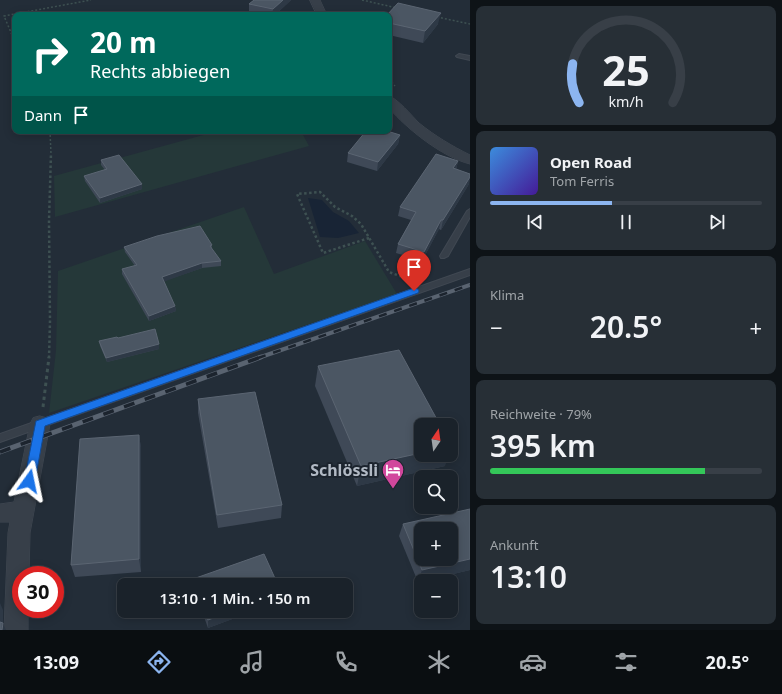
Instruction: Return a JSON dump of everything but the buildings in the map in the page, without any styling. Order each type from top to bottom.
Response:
[{"type":"street","points":[[315,0],[321,12]]},
{"type":"street","points":[[392,104],[398,112],[435,141],[460,156],[470,160]]},
{"type":"street","points":[[16,630],[19,533],[40,424]]},
{"type":"street","points":[[0,513],[23,511]]},
{"type":"lane","points":[[459,56],[470,58]]},
{"type":"lane","points":[[444,256],[470,211]]},
{"type":"lane","points":[[0,438],[470,272]]},
{"type":"path","points":[[26,12],[91,0]]},
{"type":"path","points":[[362,0],[400,9]]},
{"type":"path","points":[[0,17],[12,15]]},
{"type":"path","points":[[431,15],[470,24]]},
{"type":"path","points":[[4,16],[12,35]]},
{"type":"path","points":[[40,424],[48,378],[51,332],[49,232],[52,152],[50,134]]},
{"type":"path","points":[[369,238],[323,253],[297,194],[320,192],[335,207],[352,216],[361,224],[389,272],[430,286]]},
{"type":"shaded area","points":[[207,134],[303,134],[309,146],[55,217],[54,176]]},
{"type":"shaded area","points":[[244,207],[274,274],[365,241],[397,294],[49,413],[56,350],[58,271]]},
{"type":"water","points":[[308,198],[322,200],[333,212],[349,221],[359,233],[338,238],[320,237]]},
{"type":"railway","points":[[258,358],[470,285]]},
{"type":"railway","points":[[0,452],[261,357]]},
{"type":"place","name":"Schlössli","points":[[393,490]]},
{"type":"route","points":[[29,481],[40,424],[414,291]]}]
